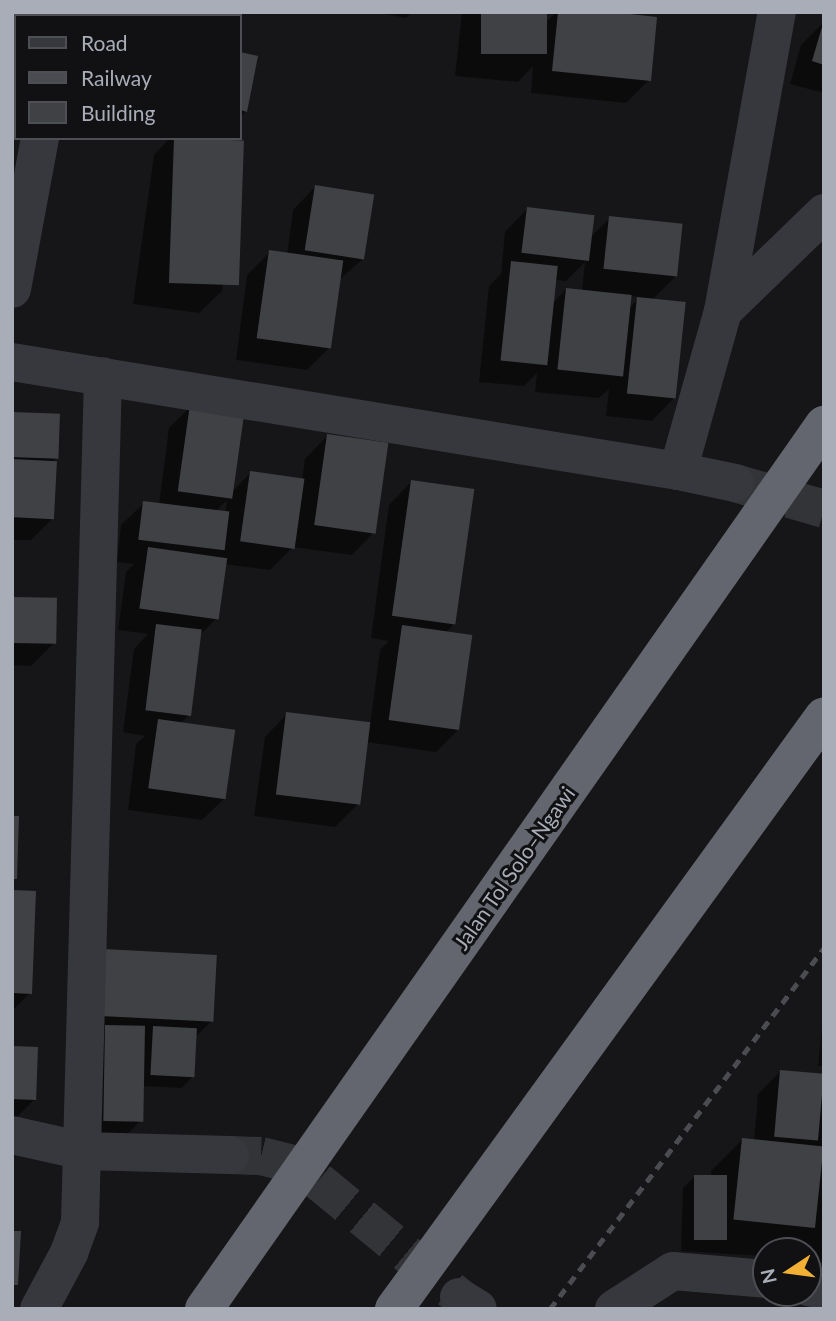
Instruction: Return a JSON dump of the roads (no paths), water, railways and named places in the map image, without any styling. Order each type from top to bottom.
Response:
[{"type":"highway","name":"Jalan Tol Solo–Ngawi","points":[[204,1309],[824,425]]},
{"type":"highway","points":[[394,1309],[824,716]]},
{"type":"street","points":[[678,471],[723,311],[777,12]]},
{"type":"street","points":[[12,289],[40,140]]},
{"type":"street","points":[[723,311],[824,214]]},
{"type":"street","points":[[12,362],[678,471],[735,483]]},
{"type":"street","points":[[39,1309],[69,1253],[80,1222],[103,376]]},
{"type":"street","points":[[12,1135],[83,1152],[230,1155]]},
{"type":"street","points":[[614,1309],[673,1271],[752,1278]]},
{"type":"tunnel","points":[[735,483],[824,509]]},
{"type":"tunnel","points":[[230,1155],[261,1156],[292,1164],[318,1181],[459,1297]]},
{"type":"railway","points":[[550,1309],[824,948]]}]
